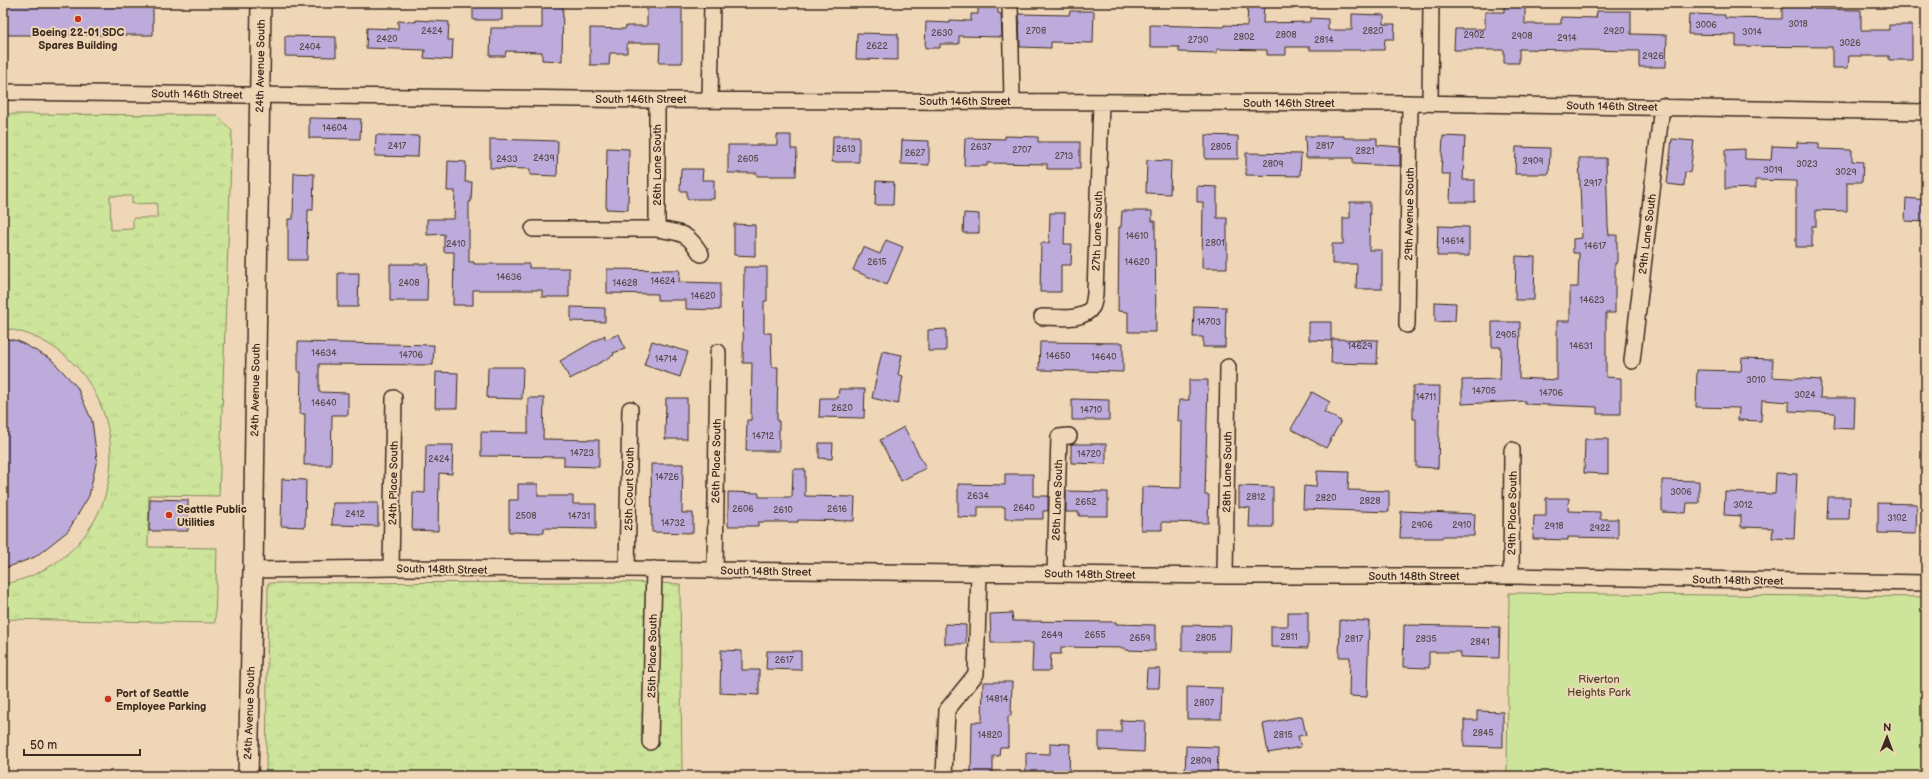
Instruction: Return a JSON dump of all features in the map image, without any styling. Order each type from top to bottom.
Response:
[{"type":"street","name":"24th Avenue South","points":[[248,776],[253,570],[261,3]]},
{"type":"street","points":[[710,100],[712,3]]},
{"type":"street","points":[[1010,3],[1012,101]]},
{"type":"street","points":[[1430,103],[1431,3]]},
{"type":"street","name":"South 146th Street","points":[[3,92],[657,100],[1430,103],[1662,106],[1926,112]]},
{"type":"street","name":"26th Lane South","points":[[657,100],[657,229]]},
{"type":"street","name":"27th Lane South","points":[[1042,317],[1074,318],[1086,313],[1092,306],[1095,294],[1101,102]]},
{"type":"street","name":"29th Avenue South","points":[[1407,325],[1410,103]]},
{"type":"street","name":"29th Lane South","points":[[1632,361],[1662,106]]},
{"type":"street","points":[[533,229],[657,229],[674,232],[691,239],[701,254]]},
{"type":"street","name":"26th Place South","points":[[715,570],[718,352]]},
{"type":"street","name":"28th Lane South","points":[[1225,576],[1228,367]]},
{"type":"street","name":"24th Place South","points":[[391,568],[394,398]]},
{"type":"street","name":"25th Court South","points":[[627,569],[630,409]]},
{"type":"street","name":"26th Lane South","points":[[1055,574],[1059,437],[1069,436]]},
{"type":"street","name":"29th Place South","points":[[1511,576],[1512,450]]},
{"type":"street","name":"South 148th Street","points":[[253,570],[391,568],[627,569],[1225,576],[1511,576],[1926,583]]},
{"type":"street","name":"25th Place South","points":[[650,742],[654,570]]},
{"type":"street","points":[[944,776],[947,710],[976,674],[979,573]]},
{"type":"green space","points":[[3,114],[217,115],[232,131],[219,496],[149,495],[148,547],[217,548],[215,623],[3,619],[3,584],[26,578],[61,559],[88,530],[105,497],[111,461],[107,424],[94,391],[72,362],[41,340],[3,328]],"holes":[[[110,196],[132,196],[132,204],[157,203],[157,218],[133,218],[133,229],[111,230]]]},
{"type":"green space","points":[[624,582],[680,584],[682,776],[266,776],[268,583]]},
{"type":"green space","name":"Riverton Heights Park","points":[[1509,593],[1926,597],[1926,776],[1507,776]]},
{"type":"building","name":"Boeing 22-01 SDC Spares Building","points":[[3,3],[153,3],[153,35],[3,35]]},
{"type":"building","points":[[473,3],[502,3],[502,20],[473,20]]},
{"type":"building","points":[[542,3],[563,3],[562,61],[542,60],[542,52],[506,51],[505,56],[490,56],[491,28],[542,28]]},
{"type":"building","points":[[647,3],[682,3],[682,63],[659,63],[660,43],[627,43],[627,53],[610,53],[609,65],[590,65],[590,28],[625,29],[626,26],[647,26]]},
{"type":"building","points":[[1504,3],[1525,3],[1525,24],[1561,24],[1561,17],[1596,18],[1597,11],[1631,11],[1631,34],[1667,35],[1666,67],[1639,67],[1639,51],[1519,49],[1519,63],[1504,63],[1504,50],[1454,50],[1455,29],[1485,29],[1485,12],[1504,12]]},
{"type":"building","points":[[1782,3],[1815,3],[1814,9],[1861,10],[1861,30],[1889,30],[1889,25],[1912,25],[1912,60],[1889,60],[1889,56],[1849,56],[1848,68],[1832,68],[1832,47],[1736,46],[1736,35],[1688,34],[1689,14],[1725,15],[1725,18],[1782,19]]},
{"type":"building","points":[[978,4],[998,4],[998,13],[1001,14],[1002,37],[959,36],[959,44],[940,44],[940,48],[925,48],[926,22],[950,23],[950,20],[971,21],[971,14],[978,14]]},
{"type":"building","points":[[1248,4],[1264,4],[1263,23],[1310,22],[1310,18],[1328,19],[1328,30],[1352,30],[1352,14],[1384,15],[1384,24],[1395,24],[1394,39],[1385,39],[1384,50],[1310,50],[1310,47],[1286,47],[1286,55],[1267,55],[1267,50],[1217,49],[1217,53],[1179,52],[1179,47],[1150,47],[1150,25],[1224,27],[1224,25],[1247,26]]},
{"type":"building","points":[[1070,11],[1094,11],[1093,43],[1051,42],[1051,48],[1020,47],[1019,14],[1069,15]]},
{"type":"building","points":[[416,20],[449,22],[448,40],[453,40],[452,60],[424,58],[425,50],[366,48],[367,28],[398,29],[398,21],[416,22]]},
{"type":"building","points":[[857,33],[898,34],[898,60],[856,59]]},
{"type":"building","points":[[285,36],[336,37],[336,57],[285,56]]},
{"type":"building","points":[[309,118],[361,119],[360,139],[309,138]]},
{"type":"building","points":[[376,135],[419,136],[418,157],[375,156]]},
{"type":"building","points":[[777,135],[791,135],[791,149],[797,149],[796,176],[757,176],[757,173],[728,173],[728,145],[777,145]]},
{"type":"building","points":[[1205,135],[1238,136],[1238,159],[1205,159]]},
{"type":"building","points":[[833,136],[859,136],[859,162],[832,162]]},
{"type":"building","points":[[1005,136],[1038,137],[1038,142],[1080,142],[1080,169],[1047,169],[1047,164],[987,163],[987,166],[964,166],[965,138],[1005,139]]},
{"type":"building","points":[[1305,136],[1377,138],[1377,145],[1400,147],[1400,166],[1353,164],[1353,158],[1306,158]]},
{"type":"building","points":[[1443,136],[1465,137],[1463,180],[1475,180],[1475,202],[1450,202],[1451,174],[1441,174]]},
{"type":"building","points":[[490,139],[558,141],[557,176],[530,175],[530,169],[490,168]]},
{"type":"building","points":[[1672,139],[1694,141],[1690,173],[1685,172],[1684,186],[1667,184]]},
{"type":"building","points":[[902,140],[929,141],[929,165],[901,164]]},
{"type":"building","points":[[1797,142],[1819,143],[1819,149],[1852,150],[1852,161],[1863,162],[1862,182],[1847,182],[1847,211],[1816,210],[1816,226],[1812,226],[1812,247],[1796,247],[1796,181],[1755,180],[1756,188],[1725,189],[1725,150],[1745,149],[1745,159],[1771,160],[1772,146],[1797,147]]},
{"type":"building","points":[[1516,147],[1550,148],[1549,174],[1515,174]]},
{"type":"building","points":[[607,148],[629,149],[628,210],[606,209]]},
{"type":"building","points":[[1246,153],[1301,154],[1300,176],[1246,175]]},
{"type":"building","points":[[1579,158],[1606,158],[1608,226],[1609,235],[1617,235],[1617,263],[1615,263],[1615,313],[1606,313],[1606,377],[1621,378],[1621,414],[1597,414],[1597,407],[1525,404],[1525,401],[1462,404],[1462,380],[1500,379],[1501,347],[1492,347],[1492,322],[1520,322],[1519,378],[1557,380],[1557,321],[1570,321],[1570,287],[1578,287],[1579,253],[1573,253],[1573,239],[1582,238]]},
{"type":"building","points":[[1147,160],[1171,161],[1170,194],[1146,193]]},
{"type":"building","points":[[448,161],[466,162],[465,182],[472,182],[471,202],[469,202],[469,262],[474,262],[474,264],[529,264],[529,268],[569,268],[569,297],[542,297],[542,290],[473,290],[473,305],[453,305],[454,252],[444,252],[444,234],[427,235],[427,219],[454,219],[455,191],[447,191]]},
{"type":"building","points":[[681,169],[703,169],[702,180],[714,180],[714,199],[687,199],[687,191],[680,191]]},
{"type":"building","points":[[294,173],[314,174],[313,210],[308,210],[307,260],[288,260],[288,219],[293,219]]},
{"type":"building","points":[[876,181],[894,182],[893,205],[875,205]]},
{"type":"building","points":[[1197,186],[1217,187],[1217,218],[1227,218],[1227,268],[1202,268],[1203,202],[1197,202]]},
{"type":"building","points":[[1906,198],[1926,200],[1926,222],[1905,221]]},
{"type":"building","points":[[1350,202],[1370,202],[1369,250],[1382,250],[1382,289],[1356,289],[1357,264],[1332,264],[1332,244],[1343,244],[1343,218],[1350,218]]},
{"type":"building","points":[[1122,211],[1152,211],[1152,221],[1155,221],[1156,332],[1128,332],[1128,312],[1118,311],[1119,227],[1121,227]]},
{"type":"building","points":[[964,213],[979,214],[979,233],[963,233]]},
{"type":"building","points":[[1050,213],[1065,213],[1064,244],[1072,244],[1071,265],[1061,265],[1061,292],[1040,292],[1041,243],[1049,243]]},
{"type":"building","points":[[734,224],[755,225],[755,256],[734,255]]},
{"type":"building","points":[[1438,226],[1469,227],[1469,256],[1437,256]]},
{"type":"building","points":[[886,240],[903,247],[887,285],[853,270],[863,247],[880,254]]},
{"type":"building","points":[[1516,256],[1535,257],[1534,300],[1515,300]]},
{"type":"building","points":[[390,264],[428,264],[427,301],[390,301]]},
{"type":"building","points":[[744,267],[767,267],[767,301],[764,301],[764,333],[771,333],[772,367],[778,367],[777,421],[779,421],[779,451],[746,451],[747,420],[751,420],[752,363],[743,363]]},
{"type":"building","points":[[607,269],[680,270],[679,282],[720,283],[720,310],[686,309],[686,300],[657,300],[657,294],[607,293]]},
{"type":"building","points":[[338,273],[359,273],[358,307],[338,307]]},
{"type":"building","points":[[1435,302],[1456,303],[1455,321],[1435,322]]},
{"type":"building","points":[[1194,306],[1226,307],[1225,347],[1203,347],[1203,337],[1193,337]]},
{"type":"building","points":[[571,307],[605,308],[605,322],[571,321]]},
{"type":"building","points":[[1309,322],[1331,322],[1331,341],[1309,340]]},
{"type":"building","points":[[946,329],[946,351],[928,351],[928,330]]},
{"type":"building","points":[[619,334],[625,349],[613,353],[614,355],[570,379],[560,361],[605,335],[605,340]]},
{"type":"building","points":[[3,338],[18,341],[51,359],[77,387],[92,421],[97,459],[89,496],[68,531],[35,557],[3,569]]},
{"type":"building","points":[[1332,339],[1378,340],[1377,364],[1331,363]]},
{"type":"building","points":[[652,341],[688,352],[680,377],[644,365]]},
{"type":"building","points":[[298,342],[434,345],[433,365],[319,364],[319,392],[348,393],[348,415],[332,415],[331,465],[304,465],[305,414],[300,414],[301,372],[298,372]]},
{"type":"building","points":[[1040,342],[1123,343],[1123,372],[1039,370]]},
{"type":"building","points":[[882,351],[902,355],[898,375],[903,376],[898,404],[872,398]]},
{"type":"building","points":[[1742,358],[1773,359],[1772,377],[1821,380],[1820,398],[1855,398],[1854,429],[1834,428],[1835,413],[1789,411],[1789,402],[1762,400],[1761,421],[1738,420],[1739,408],[1696,407],[1697,370],[1741,371]]},
{"type":"building","points":[[488,367],[523,367],[522,399],[487,398]]},
{"type":"building","points":[[436,372],[458,373],[457,408],[435,408]]},
{"type":"building","points":[[1189,380],[1208,380],[1205,495],[1209,495],[1208,523],[1162,522],[1162,530],[1141,530],[1142,487],[1181,488],[1182,421],[1178,421],[1179,400],[1189,400]]},
{"type":"building","points":[[1413,386],[1440,386],[1438,468],[1416,467],[1416,419],[1413,419]]},
{"type":"building","points":[[839,389],[865,389],[864,418],[819,417],[820,398],[838,398]]},
{"type":"building","points":[[1312,392],[1330,402],[1324,412],[1341,421],[1326,448],[1291,429]]},
{"type":"building","points":[[528,398],[544,398],[543,439],[599,440],[599,467],[564,466],[564,457],[481,456],[481,432],[528,433]]},
{"type":"building","points":[[666,398],[687,398],[687,439],[665,439]]},
{"type":"building","points":[[1072,399],[1109,400],[1109,420],[1072,420]]},
{"type":"building","points":[[904,427],[926,468],[901,481],[880,440]]},
{"type":"building","points":[[1585,439],[1608,439],[1608,474],[1584,473]]},
{"type":"building","points":[[819,443],[833,443],[832,459],[819,458]]},
{"type":"building","points":[[1071,444],[1106,444],[1106,464],[1071,463]]},
{"type":"building","points":[[426,445],[453,445],[452,474],[439,473],[438,531],[412,530],[413,492],[425,493]]},
{"type":"building","points":[[651,464],[683,464],[682,513],[693,513],[693,533],[652,532]]},
{"type":"building","points":[[793,469],[805,469],[805,496],[855,497],[854,521],[798,520],[798,522],[758,522],[758,526],[728,526],[728,492],[759,493],[759,497],[792,497]]},
{"type":"building","points":[[1317,471],[1349,472],[1348,490],[1389,491],[1389,512],[1303,509],[1304,486],[1316,487]]},
{"type":"building","points":[[1776,473],[1797,474],[1794,539],[1772,538],[1773,528],[1741,527],[1741,516],[1724,515],[1725,492],[1775,494]]},
{"type":"building","points":[[1005,474],[1033,474],[1033,496],[1048,496],[1048,511],[1043,511],[1043,519],[1005,519],[1005,507],[978,507],[978,518],[958,517],[958,484],[1005,485]]},
{"type":"building","points":[[282,479],[306,480],[305,527],[281,526]]},
{"type":"building","points":[[1662,480],[1699,481],[1699,503],[1687,503],[1686,513],[1662,512]]},
{"type":"building","points":[[518,484],[538,484],[538,496],[573,496],[573,504],[596,504],[596,529],[544,528],[544,533],[509,532],[509,500],[518,500]]},
{"type":"building","points":[[1239,486],[1273,487],[1273,527],[1249,527],[1250,508],[1239,507]]},
{"type":"building","points":[[1066,491],[1108,492],[1108,516],[1079,516],[1079,512],[1066,512]]},
{"type":"building","points":[[1828,497],[1850,497],[1849,519],[1827,519]]},
{"type":"building","points":[[1546,498],[1569,498],[1568,511],[1600,512],[1600,519],[1618,519],[1618,538],[1568,537],[1568,540],[1533,539],[1534,516],[1546,516]]},
{"type":"building","name":"Seattle Public Utilities","points":[[150,499],[188,500],[188,531],[149,531]]},
{"type":"building","points":[[333,503],[378,503],[378,526],[332,525]]},
{"type":"building","points":[[1878,503],[1917,504],[1916,534],[1878,533]]},
{"type":"building","points":[[1401,511],[1475,514],[1474,536],[1400,538]]},
{"type":"building","points":[[1288,612],[1308,612],[1308,648],[1271,647],[1271,626],[1288,626]]},
{"type":"building","points":[[1012,613],[1013,621],[1116,622],[1116,624],[1155,625],[1155,651],[1125,650],[1125,648],[1061,647],[1061,654],[1051,654],[1050,671],[1032,671],[1033,643],[991,643],[990,614]]},
{"type":"building","points":[[1340,620],[1369,621],[1367,697],[1349,696],[1350,657],[1339,657]]},
{"type":"building","points":[[945,624],[966,625],[966,644],[945,644]]},
{"type":"building","points":[[1182,625],[1231,626],[1230,651],[1182,651]]},
{"type":"building","points":[[1404,625],[1500,627],[1499,658],[1460,657],[1461,652],[1429,652],[1429,668],[1403,667]]},
{"type":"building","points":[[721,650],[742,651],[742,670],[759,670],[759,695],[720,693]]},
{"type":"building","points":[[767,651],[801,651],[801,670],[766,669]]},
{"type":"building","points":[[1147,669],[1160,669],[1159,688],[1146,688]]},
{"type":"building","points":[[983,682],[1012,682],[1011,716],[1008,716],[1008,747],[1000,747],[999,756],[993,756],[993,776],[971,776],[972,722],[982,722]]},
{"type":"building","points":[[1187,687],[1222,688],[1221,719],[1187,719]]},
{"type":"building","points":[[1477,711],[1503,712],[1503,747],[1464,746],[1464,720],[1477,720]]},
{"type":"building","points":[[1302,716],[1306,735],[1298,736],[1301,747],[1268,753],[1263,724]]},
{"type":"building","points":[[1121,720],[1145,721],[1144,752],[1099,750],[1099,732],[1121,732]]},
{"type":"building","points":[[1050,743],[1070,744],[1069,775],[1026,774],[1026,753],[1050,754]]},
{"type":"building","points":[[1186,746],[1218,747],[1217,776],[1185,776]]},
{"type":"place","name":"Boeing 22-01 SDC Spares Building","points":[[78,19]]},
{"type":"place","name":"Seattle Public Utilities","points":[[169,515]]},
{"type":"place","name":"Port of Seattle Employee Parking","points":[[108,699]]}]
